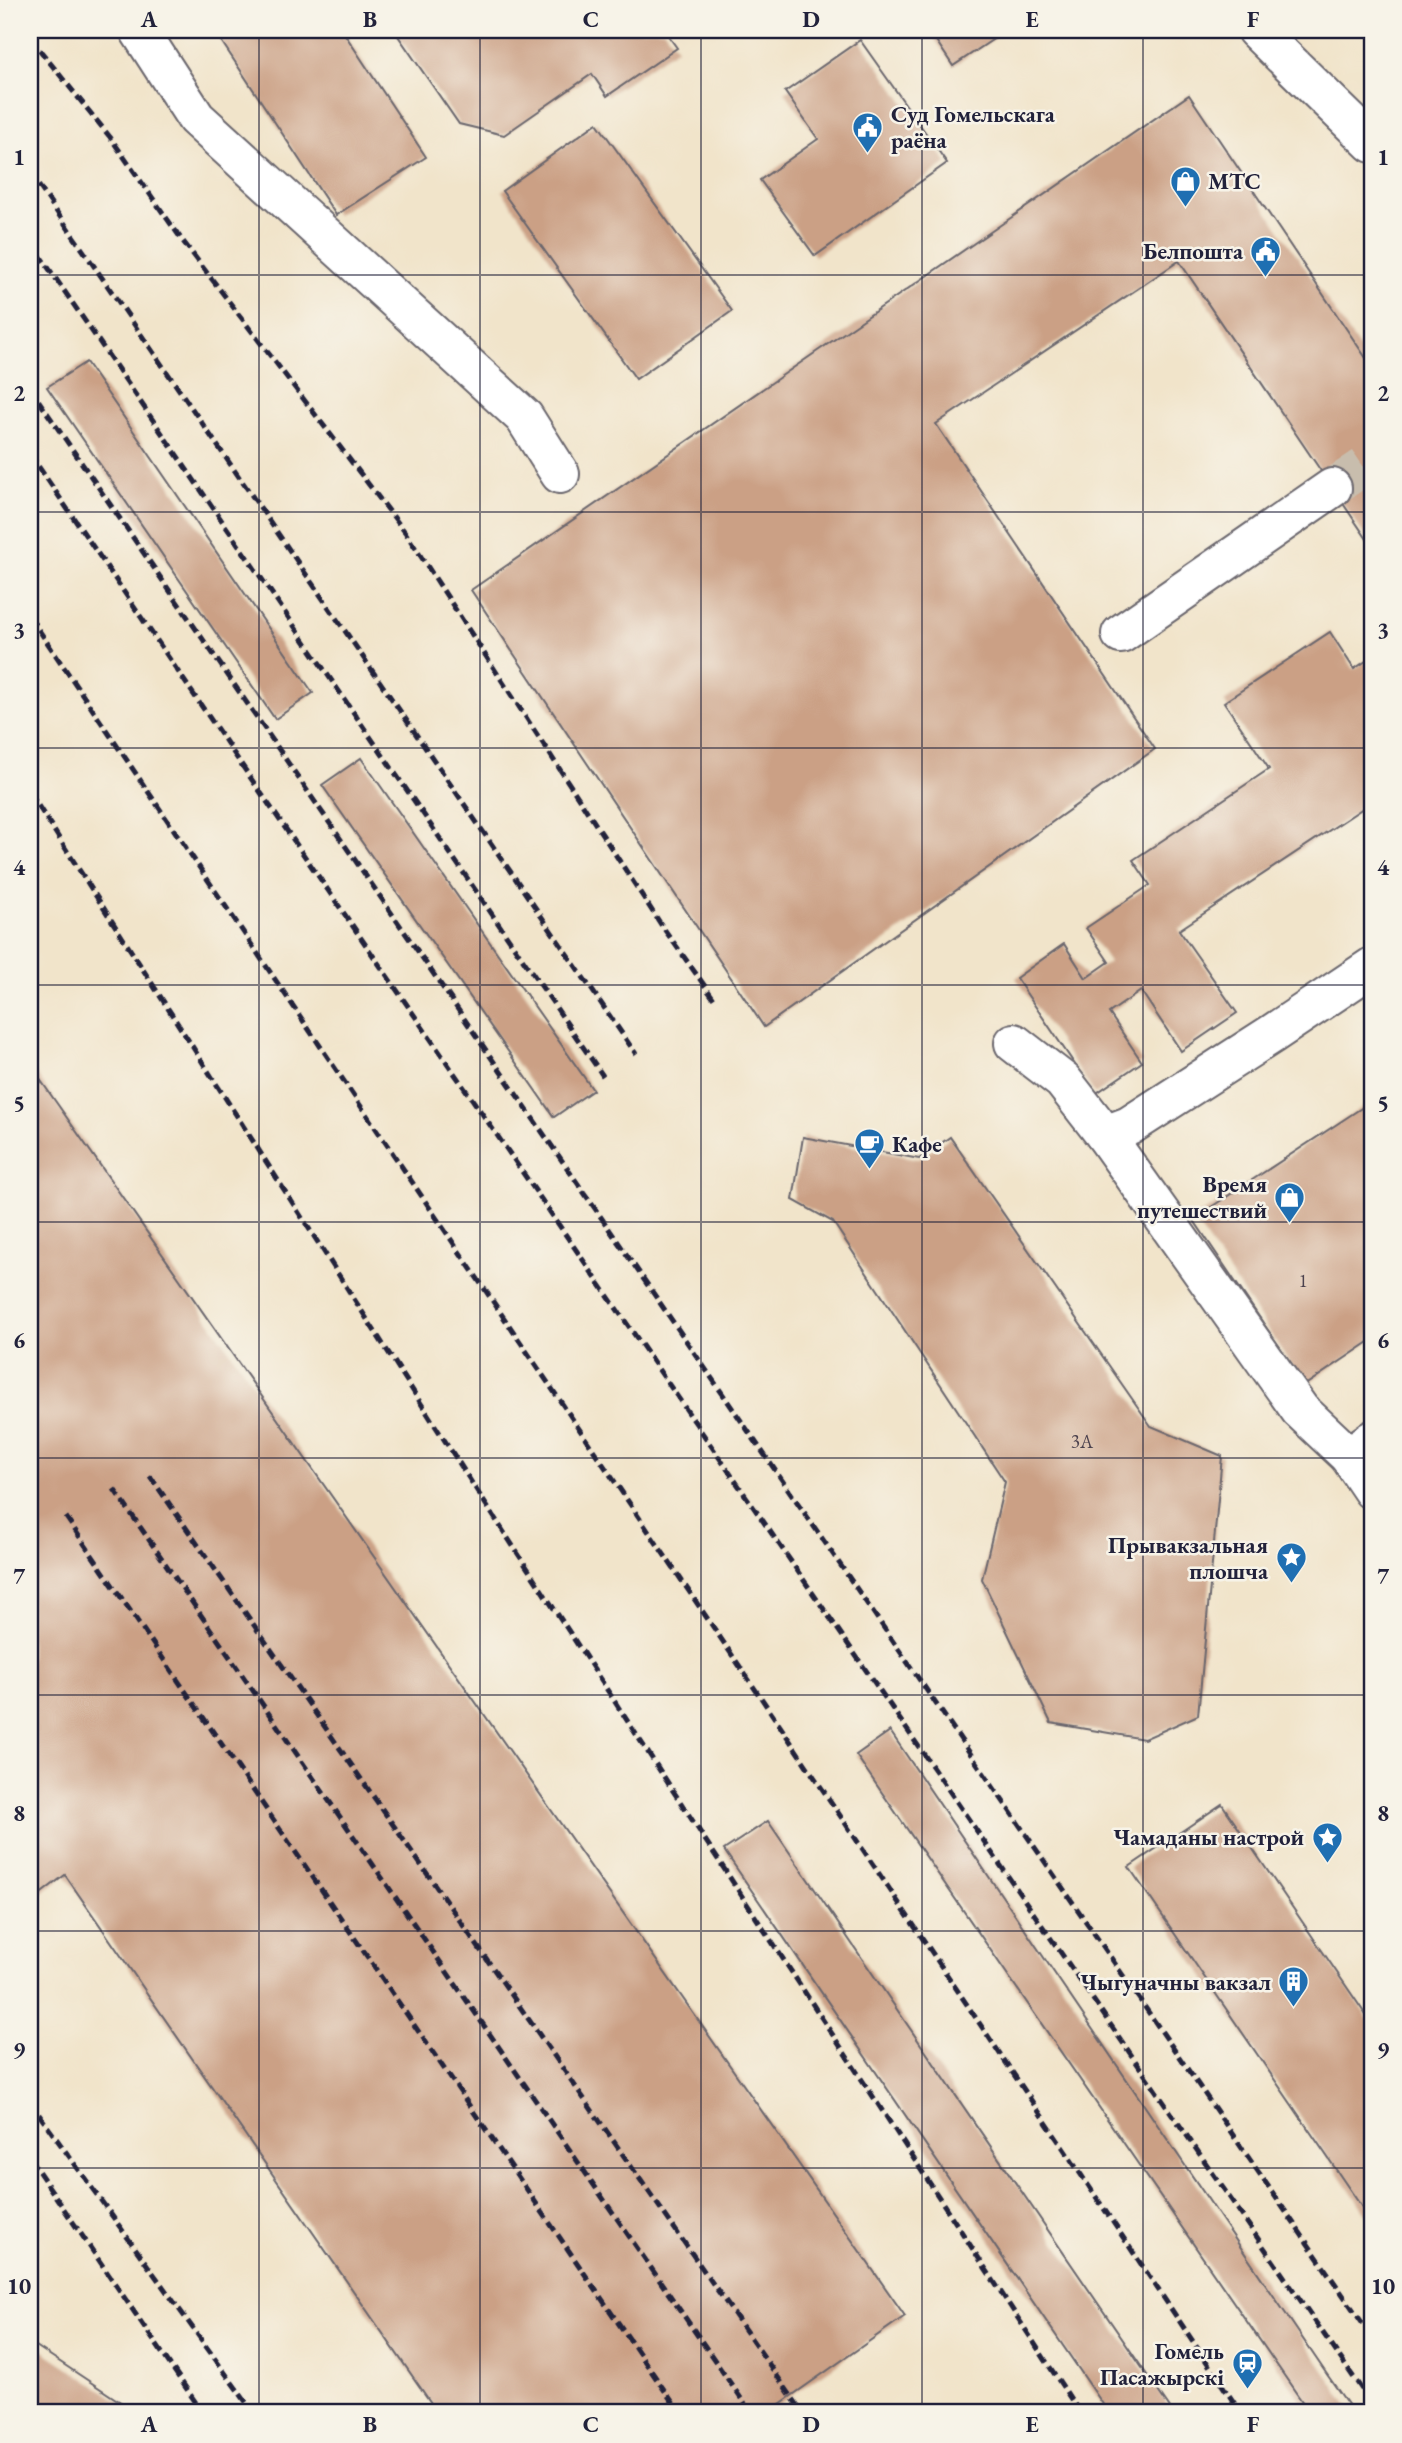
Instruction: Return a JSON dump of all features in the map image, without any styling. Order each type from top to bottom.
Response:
[{"type":"main road","points":[[139,30],[197,118],[524,417],[560,474]]},
{"type":"main road","points":[[1256,30],[1372,143]]},
{"type":"main road","points":[[1121,634],[1332,488]]},
{"type":"main road","points":[[1105,1135],[1129,1126],[1372,967]]},
{"type":"main road","points":[[1014,1043],[1063,1081],[1105,1135],[1300,1410],[1360,1448],[1372,1490]]},
{"type":"building","points":[[214,30],[342,30],[426,157],[336,215]]},
{"type":"building","points":[[394,30],[664,30],[677,48],[607,96],[592,74],[504,135],[459,124]]},
{"type":"building","points":[[929,30],[1007,30],[953,66]]},
{"type":"building","name":"Суд Гомельскага раёна","points":[[860,40],[947,163],[815,256],[760,180],[818,139],[785,92]]},
{"type":"building","points":[[1189,95],[1372,367],[1372,540],[1369,542],[1179,261],[936,424],[1155,749],[764,1027],[471,590]]},
{"type":"building","points":[[597,123],[732,311],[636,379],[502,191]]},
{"type":"building","points":[[86,362],[313,693],[275,719],[47,387]]},
{"type":"building","points":[[1330,632],[1354,669],[1372,657],[1372,802],[1179,930],[1237,1013],[1181,1051],[1141,991],[1109,1013],[1142,1062],[1095,1094],[1016,978],[1064,944],[1086,978],[1109,962],[1086,928],[1150,885],[1133,860],[1269,769],[1224,702]]},
{"type":"building","points":[[361,758],[593,1090],[554,1117],[322,785]]},
{"type":"building","points":[[30,1065],[905,2316],[767,2413],[438,2413],[65,1875],[30,1902]]},
{"type":"building","points":[[1372,1101],[1372,1340],[1305,1385],[1193,1219]]},
{"type":"building","points":[[803,1137],[919,1159],[950,1137],[1151,1426],[1222,1456],[1198,1715],[1144,1739],[1051,1723],[982,1579],[1005,1482],[833,1222],[793,1200]]},
{"type":"building","points":[[890,1731],[1354,2413],[1310,2413],[856,1755]]},
{"type":"building","name":"Чыгуначны вакзал","points":[[1222,1804],[1372,2024],[1372,2222],[1129,1867]]},
{"type":"building","points":[[768,1821],[1173,2413],[1109,2413],[724,1850]]},
{"type":"building","points":[[30,2342],[137,2413],[30,2413]]},
{"type":"tunnel","points":[[1332,488],[1372,461]]},
{"type":"railway","points":[[30,38],[110,137],[182,240],[405,532],[662,926],[714,999]]},
{"type":"railway","points":[[30,173],[636,1054]]},
{"type":"railway","points":[[30,241],[603,1076]]},
{"type":"railway","points":[[30,388],[1372,2337]]},
{"type":"railway","points":[[30,454],[1372,2404]]},
{"type":"railway","points":[[30,617],[1241,2413]]},
{"type":"railway","points":[[30,793],[479,1494],[1080,2413]]},
{"type":"railway","points":[[150,1476],[803,2413]]},
{"type":"railway","points":[[114,1489],[751,2413]]},
{"type":"railway","points":[[66,1517],[680,2413]]},
{"type":"railway","points":[[30,2102],[254,2413]]},
{"type":"railway","points":[[30,2159],[203,2413]]},
{"type":"place","name":"Суд Гомельскага раёна","points":[[868,154]]},
{"type":"place","name":"МТС","points":[[1185,208]]},
{"type":"place","name":"Белпошта","points":[[1266,278]]},
{"type":"place","name":"Кафе","points":[[869,1171]]},
{"type":"place","name":"Время путешествий","points":[[1290,1224]]},
{"type":"place","name":"Прывакзальная плошча","points":[[1291,1585]]},
{"type":"place","name":"Чамаданы настрой","points":[[1327,1864]]},
{"type":"place","name":"Чыгуначны вакзал","points":[[1294,2009]]},
{"type":"place","name":"Гомель Пасажырскі","points":[[1247,2391]]}]
